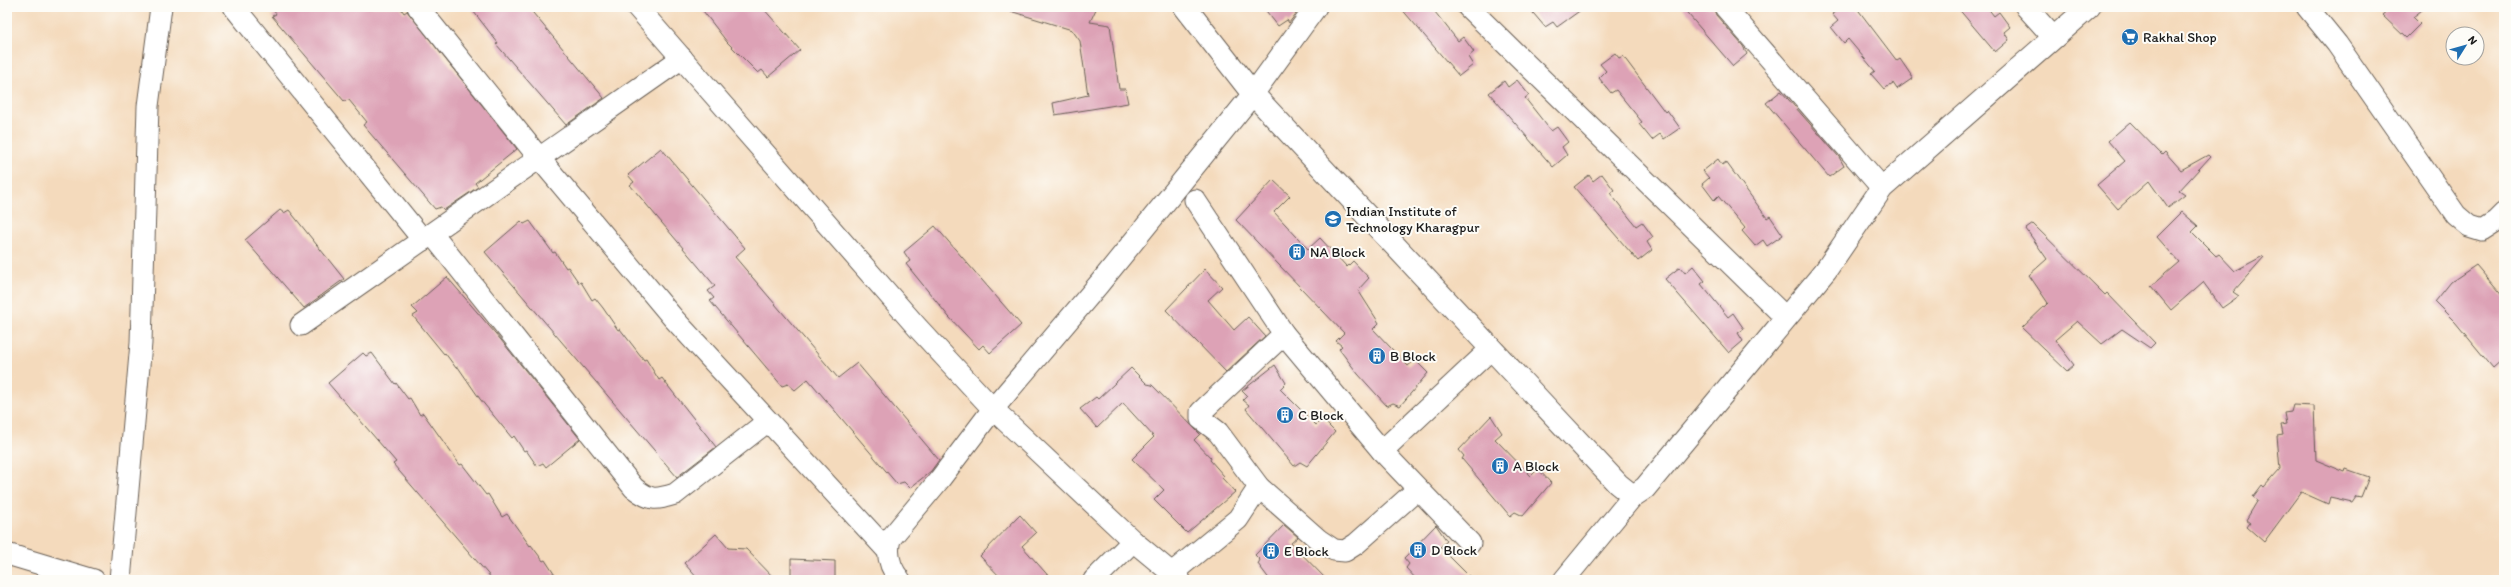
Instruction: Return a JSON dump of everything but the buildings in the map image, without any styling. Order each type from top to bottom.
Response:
[{"type":"street","points":[[120,580],[140,359],[148,106],[161,7]]},
{"type":"street","points":[[234,7],[428,237],[634,488],[646,498],[658,499],[675,494],[768,421]]},
{"type":"street","points":[[418,7],[540,159],[674,319],[887,550]]},
{"type":"street","points":[[637,7],[917,327],[993,409],[1133,541],[1176,576],[1238,519],[1258,487]]},
{"type":"street","points":[[1185,7],[1253,94],[1490,349],[1618,484],[1633,496]]},
{"type":"street","points":[[900,580],[890,563],[887,550],[890,539],[940,479],[993,409],[1099,284],[1253,94],[1316,7]]},
{"type":"street","points":[[1468,7],[1786,318]]},
{"type":"street","points":[[1725,7],[1882,188]]},
{"type":"street","points":[[2026,7],[2054,38]]},
{"type":"street","points":[[1564,580],[1633,496],[1645,488],[1826,270],[1882,188],[2089,7]]},
{"type":"street","points":[[2307,7],[2337,44],[2456,215],[2469,226],[2482,230],[2496,221],[2504,213]]},
{"type":"street","points":[[301,325],[540,159],[682,58]]},
{"type":"street","points":[[1195,200],[1284,334],[1382,451],[1470,543]]},
{"type":"street","points":[[1284,334],[1201,412],[1201,419],[1218,432],[1258,487],[1319,540],[1334,550],[1345,551],[1356,544],[1418,489]]},
{"type":"street","points":[[1382,451],[1490,349]]},
{"type":"street","points":[[1094,580],[1133,541]]},
{"type":"street","points":[[7,554],[94,580]]},
{"type":"place","name":"Rakhal Shop","points":[[2130,37]]},
{"type":"place","name":"Indian Institute of Technology Kharagpur","points":[[1333,219]]},
{"type":"place","name":"NA Block","points":[[1297,252]]},
{"type":"place","name":"B Block","points":[[1377,356]]},
{"type":"place","name":"C Block","points":[[1285,415]]},
{"type":"place","name":"A Block","points":[[1500,466]]},
{"type":"place","name":"D Block","points":[[1418,550]]},
{"type":"place","name":"E Block","points":[[1271,551]]}]
